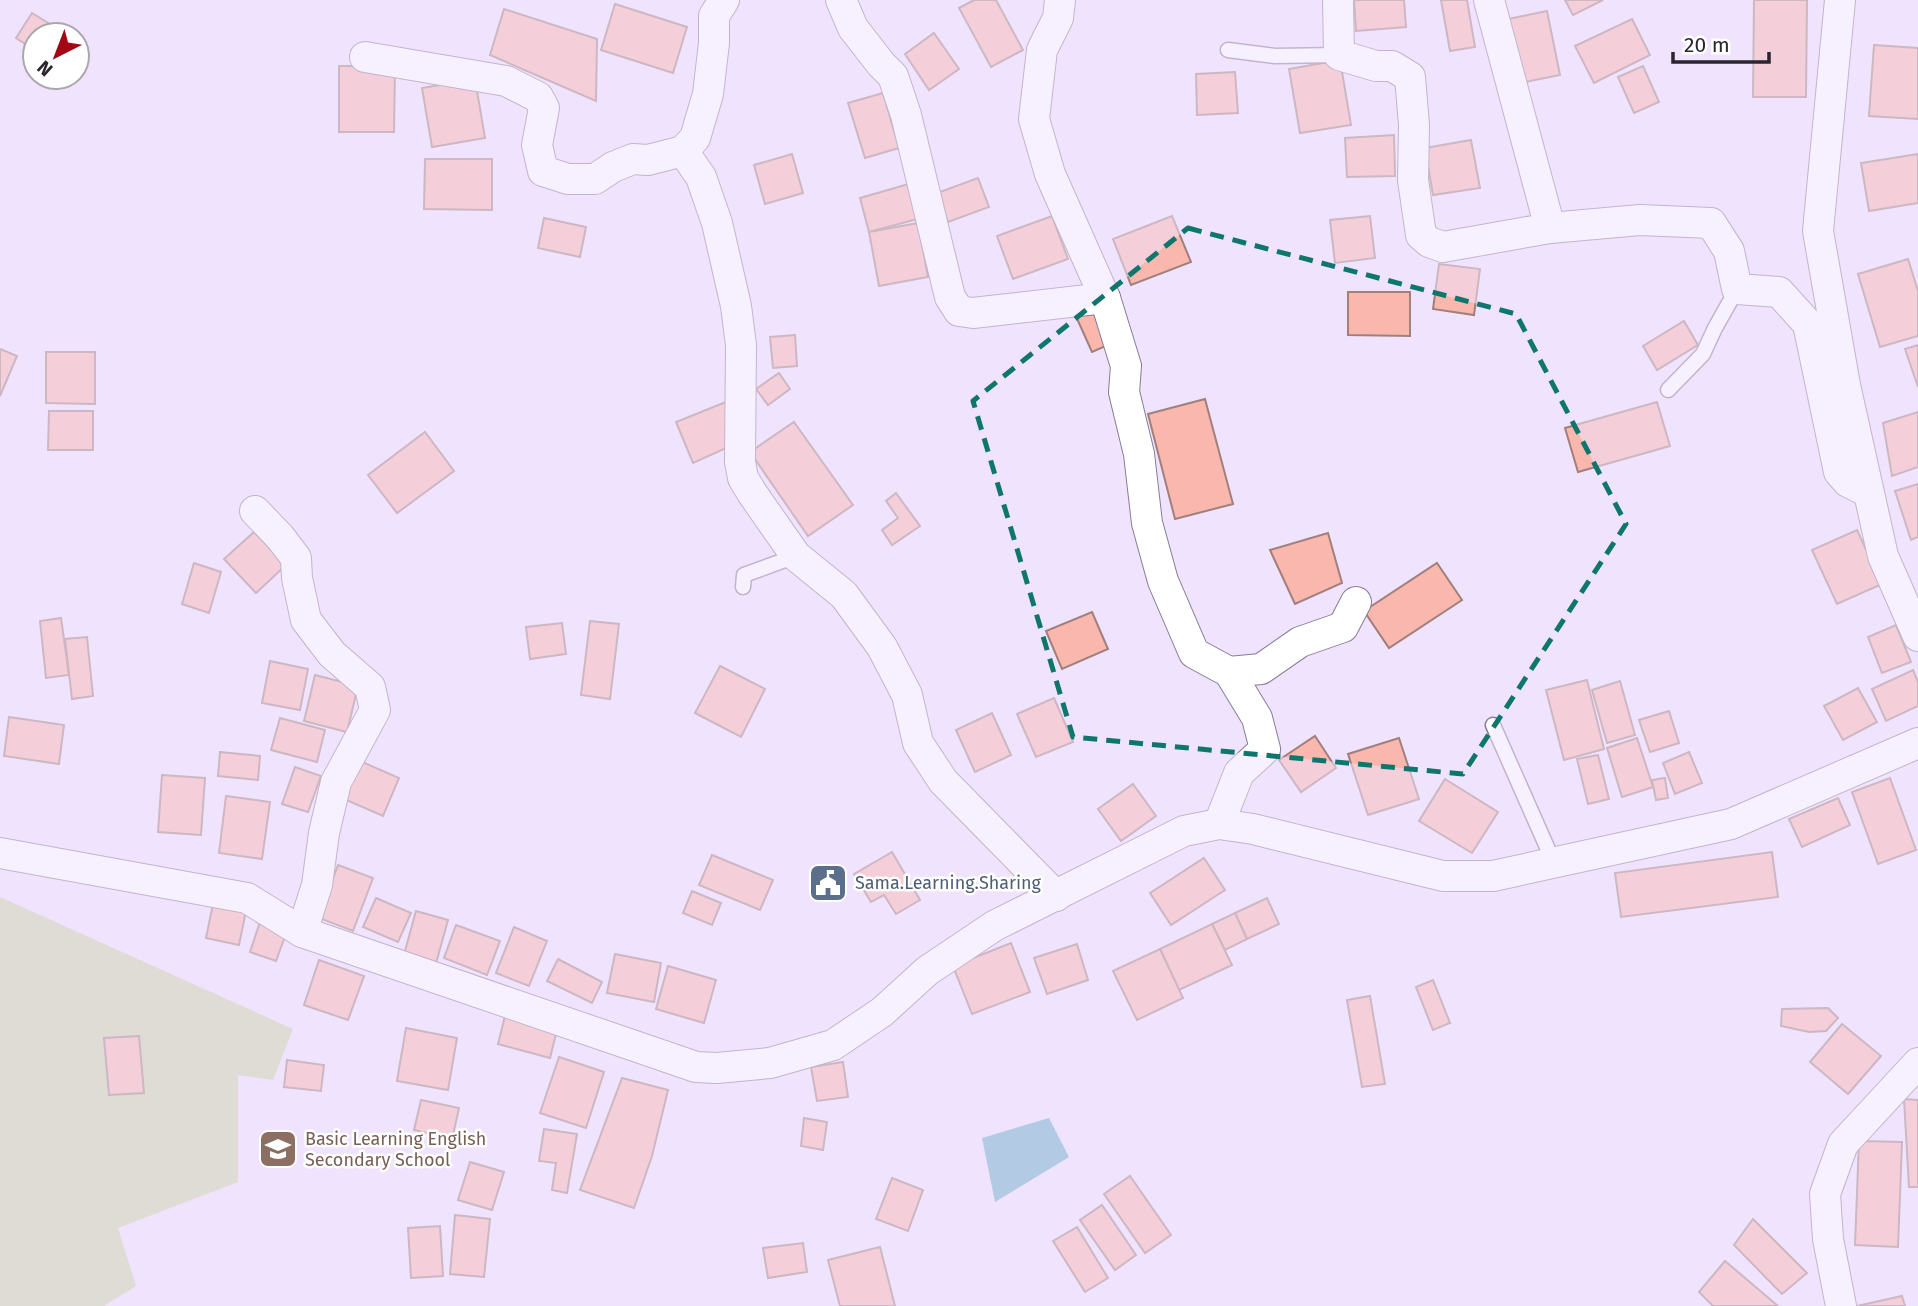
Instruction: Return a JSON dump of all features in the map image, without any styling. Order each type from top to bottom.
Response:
[{"type":"street","points":[[365,57],[506,81],[538,97],[544,108],[537,145],[543,171],[568,179],[595,179],[613,167],[633,159],[648,160],[683,151],[695,138],[708,94],[714,16],[724,0]]},
{"type":"street","points":[[841,0],[853,27],[893,76],[906,115],[950,297],[958,311],[973,313],[1105,298]]},
{"type":"street","points":[[1060,0],[1058,18],[1042,50],[1034,120],[1050,174],[1105,298],[1126,366],[1124,392],[1139,454],[1147,523],[1163,581],[1194,653],[1230,672],[1257,718],[1265,749],[1239,773],[1219,824]]},
{"type":"street","points":[[1338,0],[1339,55],[1376,66],[1392,66],[1410,77],[1414,125],[1413,180],[1421,235],[1429,242],[1443,247],[1550,228],[1640,220],[1711,223],[1729,251],[1737,289],[1779,292],[1808,324],[1839,472],[1848,482],[1868,492]]},
{"type":"street","points":[[1489,0],[1550,228]]},
{"type":"street","points":[[1840,0],[1818,232],[1845,385],[1883,556],[1918,636]]},
{"type":"street","points":[[683,151],[701,177],[717,223],[736,306],[741,345],[740,462],[743,478],[796,556],[844,595],[882,647],[907,695],[918,743],[943,781],[1056,896]]},
{"type":"street","points":[[255,511],[296,558],[297,578],[306,620],[332,654],[370,687],[375,710],[335,782],[317,885],[302,932]]},
{"type":"street","points":[[1230,672],[1261,669],[1300,642],[1343,627],[1356,602]]},
{"type":"street","points":[[0,853],[247,898],[302,932],[696,1067],[717,1068],[770,1063],[833,1045],[882,1012],[927,971],[994,926],[1184,831],[1219,824],[1254,829],[1443,876],[1493,876],[1731,824],[1918,743]]},
{"type":"street","points":[[1841,1306],[1828,1239],[1825,1194],[1843,1144],[1918,1063]]},
{"type":"lane","points":[[1228,50],[1275,56],[1339,55]]},
{"type":"lane","points":[[1668,390],[1703,354],[1737,289]]},
{"type":"lane","points":[[743,587],[744,575],[796,556]]},
{"type":"lane","points":[[1493,725],[1554,863]]},
{"type":"highlighted area","points":[[1188,228],[1516,314],[1626,524],[1463,774],[1073,737],[973,401]]},
{"type":"green space","points":[[0,897],[293,1029],[273,1080],[238,1075],[238,1182],[118,1228],[136,1286],[104,1306],[0,1306]]},
{"type":"water","points":[[1049,1118],[1069,1157],[995,1202],[982,1138]]},
{"type":"building","points":[[974,0],[996,0],[1023,50],[991,67],[959,8]]},
{"type":"building","points":[[1354,0],[1404,0],[1406,27],[1356,31]]},
{"type":"building","points":[[1441,0],[1467,0],[1475,47],[1450,51]]},
{"type":"building","points":[[1565,0],[1603,0],[1573,15]]},
{"type":"building","points":[[1754,0],[1807,0],[1806,97],[1753,97]]},
{"type":"building","points":[[615,4],[687,27],[673,73],[601,50]]},
{"type":"building","points":[[504,9],[597,39],[596,101],[490,55]]},
{"type":"building","points":[[1547,11],[1560,75],[1520,83],[1508,19]]},
{"type":"building","points":[[32,13],[45,21],[27,21]]},
{"type":"building","points":[[1632,19],[1650,55],[1594,83],[1575,46]]},
{"type":"building","points":[[934,33],[959,69],[929,90],[905,54]]},
{"type":"building","points":[[1874,45],[1918,48],[1918,119],[1869,116]]},
{"type":"building","points":[[1340,60],[1351,125],[1300,133],[1289,69]]},
{"type":"building","points":[[339,66],[395,66],[394,132],[339,132]]},
{"type":"building","points":[[1643,66],[1659,102],[1634,113],[1618,77]]},
{"type":"building","points":[[1235,72],[1238,113],[1197,115],[1196,74]]},
{"type":"building","points":[[475,79],[485,138],[432,147],[422,88]]},
{"type":"building","points":[[883,93],[899,148],[865,158],[848,103]]},
{"type":"building","points":[[1394,135],[1395,176],[1347,177],[1345,138]]},
{"type":"building","points":[[1471,140],[1480,188],[1433,195],[1425,148]]},
{"type":"building","points":[[792,154],[803,193],[765,204],[754,165]]},
{"type":"building","points":[[1918,154],[1918,203],[1869,211],[1861,163]]},
{"type":"building","points":[[425,159],[492,159],[492,210],[424,209]]},
{"type":"building","points":[[978,178],[989,207],[948,222],[937,193]]},
{"type":"building","points":[[912,183],[921,218],[869,232],[860,198]]},
{"type":"building","points":[[1052,216],[1068,259],[1013,279],[997,236]]},
{"type":"building","points":[[1172,216],[1191,262],[1131,285],[1113,239]]},
{"type":"building","points":[[1370,216],[1375,258],[1335,263],[1330,220]]},
{"type":"building","points":[[544,218],[586,227],[580,257],[538,248]]},
{"type":"building","points":[[918,223],[928,277],[879,286],[869,232]]},
{"type":"building","points":[[1908,259],[1918,291],[1918,336],[1880,347],[1858,274]]},
{"type":"building","points":[[1439,264],[1480,269],[1474,315],[1433,309]]},
{"type":"building","points":[[1348,292],[1410,292],[1410,336],[1348,335]]},
{"type":"building","points":[[1090,305],[1108,345],[1092,352],[1074,312]]},
{"type":"building","points":[[1684,321],[1698,345],[1657,370],[1643,346]]},
{"type":"building","points":[[795,335],[797,366],[773,368],[770,337]]},
{"type":"building","points":[[1918,345],[1918,387],[1905,349]]},
{"type":"building","points":[[0,349],[17,356],[0,396]]},
{"type":"building","points":[[46,352],[95,352],[95,404],[46,403]]},
{"type":"building","points":[[779,373],[790,389],[768,405],[756,389]]},
{"type":"building","points":[[1205,399],[1233,504],[1175,519],[1148,414]]},
{"type":"building","points":[[726,402],[733,445],[693,463],[676,422]]},
{"type":"building","points":[[1657,402],[1670,446],[1578,472],[1565,428]]},
{"type":"building","points":[[49,411],[93,411],[93,450],[48,450]]},
{"type":"building","points":[[1918,412],[1918,467],[1892,476],[1883,423]]},
{"type":"building","points":[[794,422],[853,505],[808,536],[750,452]]},
{"type":"building","points":[[425,432],[454,471],[397,513],[368,475]]},
{"type":"building","points":[[1918,484],[1918,537],[1911,540],[1895,491]]},
{"type":"building","points":[[896,493],[920,526],[892,545],[882,530],[898,518],[886,501]]},
{"type":"building","points":[[1857,530],[1882,584],[1837,604],[1812,550]]},
{"type":"building","points":[[254,532],[286,565],[256,593],[224,559]]},
{"type":"building","points":[[1328,533],[1342,583],[1295,604],[1270,550]]},
{"type":"building","points":[[194,563],[221,572],[209,613],[182,604]]},
{"type":"building","points":[[1437,563],[1462,600],[1389,648],[1364,611]]},
{"type":"building","points":[[1092,612],[1108,649],[1062,669],[1046,631]]},
{"type":"building","points":[[61,618],[69,675],[46,678],[40,621]]},
{"type":"building","points":[[590,621],[619,624],[610,699],[581,695]]},
{"type":"building","points":[[562,623],[566,654],[530,659],[526,627]]},
{"type":"building","points":[[1896,625],[1911,662],[1882,673],[1868,637]]},
{"type":"building","points":[[87,637],[93,696],[72,699],[65,639]]},
{"type":"building","points":[[270,661],[308,669],[300,710],[262,703]]},
{"type":"building","points":[[720,666],[765,689],[741,737],[695,713]]},
{"type":"building","points":[[1913,670],[1918,682],[1918,706],[1886,721],[1872,689]]},
{"type":"building","points":[[315,675],[358,686],[347,732],[304,721]]},
{"type":"building","points":[[1587,680],[1604,749],[1564,760],[1546,690]]},
{"type":"building","points":[[1620,681],[1635,735],[1607,743],[1592,690]]},
{"type":"building","points":[[1858,688],[1877,722],[1843,740],[1824,706]]},
{"type":"building","points":[[1054,698],[1073,742],[1036,757],[1017,714]]},
{"type":"building","points":[[1669,711],[1679,743],[1650,752],[1639,720]]},
{"type":"building","points":[[992,713],[1011,755],[975,772],[956,730]]},
{"type":"building","points":[[9,717],[64,725],[59,764],[4,756]]},
{"type":"building","points":[[280,718],[325,730],[317,762],[271,750]]},
{"type":"building","points":[[1315,736],[1336,768],[1301,792],[1279,760]]},
{"type":"building","points":[[1399,738],[1419,799],[1368,815],[1348,754]]},
{"type":"building","points":[[1637,738],[1653,787],[1622,797],[1607,748]]},
{"type":"building","points":[[220,752],[260,756],[258,780],[218,776]]},
{"type":"building","points":[[1689,752],[1702,783],[1675,794],[1663,763]]},
{"type":"building","points":[[1598,755],[1609,799],[1588,804],[1577,759]]},
{"type":"building","points":[[360,761],[399,778],[383,816],[344,799]]},
{"type":"building","points":[[295,767],[321,776],[308,812],[282,804]]},
{"type":"building","points":[[162,775],[205,778],[201,835],[158,832]]},
{"type":"building","points":[[1665,778],[1668,798],[1656,800],[1652,780]]},
{"type":"building","points":[[1890,778],[1916,850],[1878,864],[1852,792]]},
{"type":"building","points":[[1445,779],[1498,812],[1472,853],[1419,821]]},
{"type":"building","points":[[1133,784],[1156,816],[1121,841],[1098,809]]},
{"type":"building","points":[[226,796],[270,802],[262,859],[219,853]]},
{"type":"building","points":[[1838,798],[1850,825],[1802,847],[1789,819]]},
{"type":"building","points":[[892,852],[920,900],[896,914],[884,895],[871,902],[854,874]]},
{"type":"building","points":[[1772,852],[1778,897],[1621,917],[1615,873]]},
{"type":"building","points":[[712,855],[773,880],[760,910],[699,885]]},
{"type":"building","points":[[1204,858],[1225,890],[1171,925],[1150,893]]},
{"type":"building","points":[[338,865],[373,878],[353,931],[319,918]]},
{"type":"building","points":[[692,891],[721,903],[712,925],[683,913]]},
{"type":"building","points":[[376,898],[411,913],[398,942],[363,927]]},
{"type":"building","points":[[1267,898],[1279,924],[1247,939],[1235,913]]},
{"type":"building","points":[[214,899],[247,906],[239,945],[206,938]]},
{"type":"building","points":[[416,911],[448,920],[435,967],[403,958]]},
{"type":"building","points":[[1235,913],[1247,939],[1225,950],[1212,924]]},
{"type":"building","points":[[260,922],[287,931],[276,961],[250,952]]},
{"type":"building","points":[[1212,924],[1232,965],[1179,990],[1160,949]]},
{"type":"building","points":[[456,925],[500,941],[487,975],[444,958]]},
{"type":"building","points":[[514,927],[547,941],[529,986],[496,973]]},
{"type":"building","points":[[1011,943],[1030,992],[972,1014],[953,966]]},
{"type":"building","points":[[1077,944],[1088,980],[1047,994],[1034,958]]},
{"type":"building","points":[[1160,949],[1183,998],[1137,1020],[1113,971]]},
{"type":"building","points":[[615,954],[661,963],[654,1002],[607,993]]},
{"type":"building","points":[[558,959],[602,982],[592,1003],[547,981]]},
{"type":"building","points":[[319,960],[364,976],[348,1020],[304,1005]]},
{"type":"building","points":[[668,966],[716,980],[704,1023],[656,1009]]},
{"type":"building","points":[[1433,980],[1450,1023],[1433,1030],[1416,987]]},
{"type":"building","points":[[1370,996],[1385,1084],[1362,1087],[1347,1000]]},
{"type":"building","points":[[1828,1008],[1838,1018],[1826,1031],[1809,1032],[1781,1026],[1782,1009]]},
{"type":"building","points":[[505,1016],[557,1030],[550,1058],[498,1044]]},
{"type":"building","points":[[1842,1024],[1881,1056],[1848,1094],[1810,1062]]},
{"type":"building","points":[[406,1028],[457,1038],[448,1090],[397,1081]]},
{"type":"building","points":[[139,1036],[144,1093],[109,1095],[104,1038]]},
{"type":"building","points":[[559,1057],[604,1072],[586,1128],[540,1113]]},
{"type":"building","points":[[287,1060],[324,1065],[321,1091],[284,1087]]},
{"type":"building","points":[[843,1062],[848,1097],[817,1101],[811,1067]]},
{"type":"building","points":[[622,1078],[668,1090],[652,1156],[634,1208],[580,1190]]},
{"type":"building","points":[[1904,1099],[1918,1100],[1918,1187],[1909,1187]]},
{"type":"building","points":[[421,1100],[459,1108],[452,1139],[414,1130]]},
{"type":"building","points":[[804,1118],[827,1122],[823,1150],[801,1146]]},
{"type":"building","points":[[544,1129],[577,1134],[567,1193],[552,1190],[556,1163],[539,1161]]},
{"type":"building","points":[[1859,1141],[1902,1142],[1898,1247],[1855,1245]]},
{"type":"building","points":[[470,1162],[504,1172],[492,1210],[458,1200]]},
{"type":"building","points":[[1130,1176],[1171,1235],[1145,1253],[1104,1194]]},
{"type":"building","points":[[892,1178],[923,1190],[908,1231],[876,1219]]},
{"type":"building","points":[[1102,1205],[1136,1255],[1115,1270],[1080,1220]]},
{"type":"building","points":[[455,1215],[490,1219],[484,1277],[450,1274]]},
{"type":"building","points":[[1753,1219],[1807,1273],[1782,1294],[1734,1245]]},
{"type":"building","points":[[440,1226],[443,1276],[411,1278],[408,1228]]},
{"type":"building","points":[[1077,1227],[1108,1278],[1085,1292],[1053,1241]]},
{"type":"building","points":[[803,1243],[807,1272],[768,1278],[763,1248]]},
{"type":"building","points":[[880,1247],[895,1306],[840,1306],[828,1260]]},
{"type":"building","points":[[1725,1261],[1778,1306],[1713,1306],[1699,1292]]},
{"type":"building","points":[[1902,1296],[1905,1306],[1857,1306]]},
{"type":"place","name":"Sama.Learning.Sharing","points":[[828,883]]},
{"type":"place","name":"Basic Learning English Secondary School","points":[[278,1149]]}]
